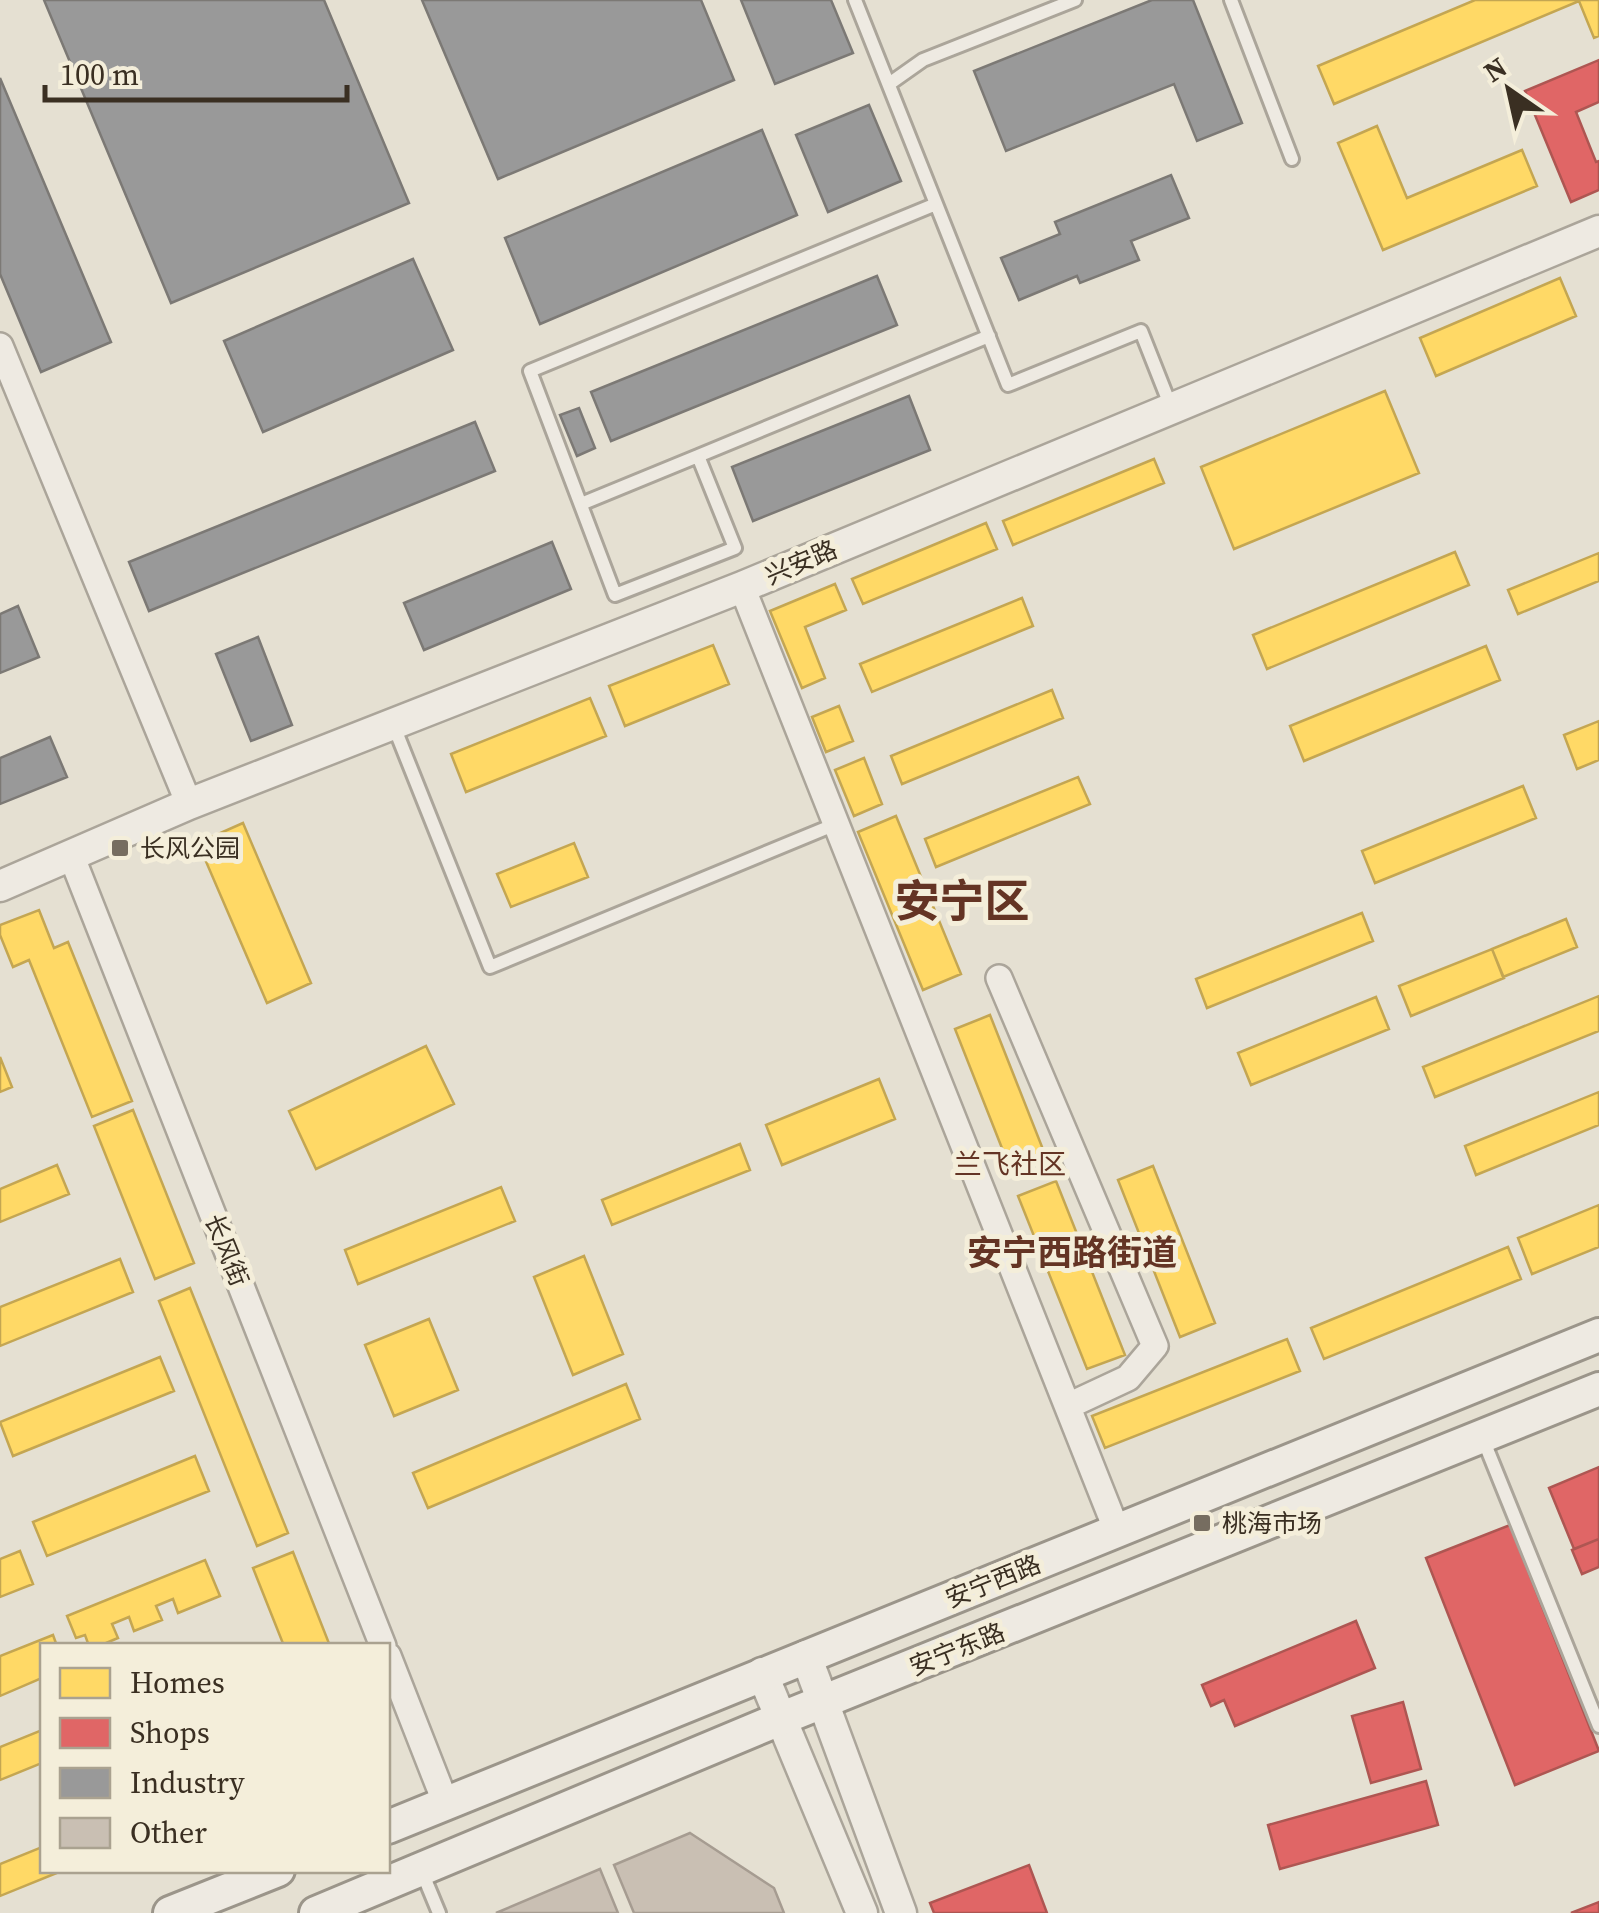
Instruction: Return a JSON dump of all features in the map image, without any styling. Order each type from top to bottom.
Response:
[{"type":"main road","name":"安宁西路","points":[[390,1826],[1599,1335]]},
{"type":"main road","name":"安宁东路","points":[[316,1913],[780,1719],[1599,1389]]},
{"type":"main road","points":[[889,1622],[891,1654],[906,1669]]},
{"type":"main road","points":[[665,1714],[679,1718],[688,1730],[690,1747],[681,1760]]},
{"type":"main road","points":[[170,1913],[270,1873]]},
{"type":"street","name":"兴安路","points":[[0,886],[189,804],[742,587],[1599,230]]},
{"type":"street","points":[[0,346],[189,804]]},
{"type":"street","points":[[742,587],[1117,1531]]},
{"type":"street","name":"长风街","points":[[72,855],[382,1643]]},
{"type":"street","points":[[999,978],[1155,1346],[1128,1378],[1068,1406]]},
{"type":"street","points":[[806,1656],[901,1913]]},
{"type":"street","points":[[390,1661],[446,1804]]},
{"type":"street","points":[[762,1674],[862,1913]]},
{"type":"lane","points":[[855,0],[1008,384],[1141,331],[1171,407]]},
{"type":"lane","points":[[888,84],[924,60],[1076,0]]},
{"type":"lane","points":[[1231,0],[1292,158]]},
{"type":"lane","points":[[698,456],[735,548],[614,596],[530,372],[936,204]]},
{"type":"lane","points":[[581,504],[989,336]]},
{"type":"lane","points":[[393,724],[490,966],[836,824]]},
{"type":"lane","points":[[1482,1436],[1599,1726]]},
{"type":"lane","points":[[421,1870],[439,1913]]},
{"type":"building: Homes","points":[[1475,0],[1599,0],[1599,36],[1594,38],[1579,1],[1334,104],[1318,66]]},
{"type":"building: Homes","points":[[1377,126],[1407,198],[1522,150],[1537,186],[1383,250],[1338,143]]},
{"type":"building: Homes","points":[[1560,278],[1576,316],[1436,376],[1420,338]]},
{"type":"building: Homes","points":[[1385,391],[1419,473],[1234,549],[1201,467]]},
{"type":"building: Homes","points":[[1154,459],[1164,483],[1013,545],[1003,521]]},
{"type":"building: Homes","points":[[986,523],[997,549],[863,604],[852,579]]},
{"type":"building: Homes","points":[[1455,552],[1469,585],[1267,669],[1253,635]]},
{"type":"building: Homes","points":[[1599,553],[1599,581],[1518,614],[1508,590]]},
{"type":"building: Homes","points":[[835,584],[846,610],[805,627],[825,678],[802,688],[770,611]]},
{"type":"building: Homes","points":[[1022,598],[1033,626],[872,692],[860,664]]},
{"type":"building: Homes","points":[[713,645],[729,684],[625,726],[609,686]]},
{"type":"building: Homes","points":[[1486,646],[1500,680],[1304,761],[1290,726]]},
{"type":"building: Homes","points":[[1052,690],[1063,718],[902,784],[891,756]]},
{"type":"building: Homes","points":[[590,698],[606,736],[466,792],[451,754]]},
{"type":"building: Homes","points":[[839,706],[853,741],[826,752],[812,717]]},
{"type":"building: Homes","points":[[1599,721],[1599,760],[1577,769],[1564,735]]},
{"type":"building: Homes","points":[[864,758],[882,804],[854,816],[835,770]]},
{"type":"building: Homes","points":[[1078,777],[1090,804],[936,867],[925,839]]},
{"type":"building: Homes","points":[[1523,786],[1536,818],[1375,883],[1362,851]]},
{"type":"building: Homes","points":[[896,816],[961,974],[923,990],[858,832]]},
{"type":"building: Homes","points":[[243,823],[311,983],[267,1003],[198,843]]},
{"type":"building: Homes","points":[[574,843],[588,877],[511,907],[497,874]]},
{"type":"building: Homes","points":[[39,910],[54,948],[68,942],[132,1101],[92,1117],[29,960],[13,967],[0,935],[0,925]]},
{"type":"building: Homes","points":[[1362,913],[1373,941],[1207,1008],[1196,979]]},
{"type":"building: Homes","points":[[1566,919],[1577,947],[1503,977],[1492,949]]},
{"type":"building: Homes","points":[[1492,949],[1504,978],[1411,1016],[1399,986]]},
{"type":"building: Homes","points":[[1599,996],[1599,1031],[1435,1097],[1423,1067]]},
{"type":"building: Homes","points":[[1376,997],[1389,1029],[1251,1085],[1238,1053]]},
{"type":"building: Homes","points":[[990,1015],[1046,1157],[1011,1171],[955,1029]]},
{"type":"building: Homes","points":[[426,1046],[454,1104],[316,1169],[289,1111]]},
{"type":"building: Homes","points":[[0,1057],[12,1087],[0,1092]]},
{"type":"building: Homes","points":[[879,1079],[895,1119],[782,1165],[766,1125]]},
{"type":"building: Homes","points":[[1599,1092],[1599,1125],[1476,1175],[1465,1146]]},
{"type":"building: Homes","points":[[133,1110],[194,1263],[155,1279],[94,1126]]},
{"type":"building: Homes","points":[[740,1144],[750,1170],[612,1225],[602,1200]]},
{"type":"building: Homes","points":[[57,1165],[69,1194],[0,1222],[0,1189]]},
{"type":"building: Homes","points":[[1153,1166],[1215,1323],[1180,1337],[1118,1180]]},
{"type":"building: Homes","points":[[1056,1181],[1125,1355],[1087,1369],[1018,1196]]},
{"type":"building: Homes","points":[[501,1187],[515,1221],[358,1284],[345,1250]]},
{"type":"building: Homes","points":[[1599,1205],[1599,1247],[1532,1274],[1518,1238]]},
{"type":"building: Homes","points":[[1508,1247],[1521,1279],[1324,1359],[1311,1328]]},
{"type":"building: Homes","points":[[584,1256],[623,1354],[573,1375],[534,1277]]},
{"type":"building: Homes","points":[[120,1259],[133,1292],[0,1346],[0,1307]]},
{"type":"building: Homes","points":[[190,1288],[288,1533],[257,1546],[159,1301]]},
{"type":"building: Homes","points":[[429,1319],[458,1390],[394,1416],[365,1345]]},
{"type":"building: Homes","points":[[1287,1339],[1300,1371],[1105,1448],[1092,1416]]},
{"type":"building: Homes","points":[[160,1357],[174,1391],[13,1456],[0,1422]]},
{"type":"building: Homes","points":[[626,1384],[640,1419],[428,1508],[413,1473]]},
{"type":"building: Homes","points":[[195,1456],[209,1491],[47,1556],[33,1522]]},
{"type":"building: Homes","points":[[20,1551],[33,1584],[0,1597],[0,1559]]},
{"type":"building: Homes","points":[[293,1552],[329,1643],[283,1643],[253,1568]]},
{"type":"building: Homes","points":[[205,1560],[220,1596],[178,1613],[173,1599],[156,1606],[162,1620],[134,1631],[129,1617],[112,1624],[118,1638],[106,1643],[88,1643],[85,1635],[76,1638],[67,1616]]},
{"type":"building: Homes","points":[[53,1635],[56,1643],[40,1643],[40,1679],[0,1696],[0,1656]]},
{"type":"building: Homes","points":[[40,1731],[40,1764],[0,1780],[0,1747]]},
{"type":"building: Homes","points":[[40,1848],[40,1873],[57,1873],[0,1896],[0,1864]]},
{"type":"building: Shops","points":[[1599,60],[1599,102],[1576,112],[1596,162],[1599,161],[1599,190],[1571,202],[1525,91]]},
{"type":"building: Shops","points":[[1599,1467],[1599,1539],[1574,1549],[1549,1488]]},
{"type":"building: Shops","points":[[1510,1525],[1599,1751],[1515,1785],[1426,1558]]},
{"type":"building: Shops","points":[[1599,1539],[1599,1567],[1582,1574],[1572,1550]]},
{"type":"building: Shops","points":[[1356,1621],[1375,1668],[1235,1726],[1224,1700],[1211,1706],[1202,1685]]},
{"type":"building: Shops","points":[[1403,1702],[1421,1769],[1371,1783],[1352,1716]]},
{"type":"building: Shops","points":[[1426,1781],[1438,1825],[1280,1869],[1268,1825]]},
{"type":"building: Shops","points":[[1029,1865],[1047,1913],[934,1913],[930,1903]]},
{"type":"building: Shops","points":[[1599,1902],[1599,1913],[1571,1913]]},
{"type":"building: Industry","points":[[44,0],[324,0],[409,203],[171,303]]},
{"type":"building: Industry","points":[[422,0],[701,0],[734,80],[498,179]]},
{"type":"building: Industry","points":[[741,0],[831,0],[853,53],[775,84]]},
{"type":"building: Industry","points":[[1152,0],[1193,0],[1242,123],[1197,141],[1174,84],[1006,151],[974,71]]},
{"type":"building: Industry","points":[[0,78],[111,342],[41,372],[0,274]]},
{"type":"building: Industry","points":[[869,105],[901,181],[828,212],[796,135]]},
{"type":"building: Industry","points":[[762,130],[797,215],[540,324],[505,238]]},
{"type":"building: Industry","points":[[1171,175],[1189,218],[1131,241],[1139,260],[1080,283],[1077,276],[1019,300],[1001,258],[1060,234],[1055,222]]},
{"type":"building: Industry","points":[[413,259],[453,350],[263,432],[224,341]]},
{"type":"building: Industry","points":[[877,276],[897,325],[611,441],[591,392]]},
{"type":"building: Industry","points":[[909,396],[930,450],[753,521],[732,467]]},
{"type":"building: Industry","points":[[579,408],[595,448],[577,456],[560,415]]},
{"type":"building: Industry","points":[[475,422],[495,471],[149,611],[129,562]]},
{"type":"building: Industry","points":[[552,542],[571,589],[424,650],[404,603]]},
{"type":"building: Industry","points":[[18,606],[39,657],[0,673],[0,614]]},
{"type":"building: Industry","points":[[258,637],[292,725],[251,741],[216,654]]},
{"type":"building: Industry","points":[[50,737],[67,777],[0,804],[0,758]]},
{"type":"building: Other","points":[[690,1833],[774,1888],[784,1913],[634,1913],[614,1865]]},
{"type":"building: Other","points":[[600,1869],[618,1913],[496,1913]]},
{"type":"place","name":"长风公园","points":[[120,848]]},
{"type":"place","name":"桃海市场","points":[[1202,1523]]},
{"type":"district","name":"安宁区","points":[[962,901]]},
{"type":"district","name":"兰飞社区","points":[[1010,1164]]},
{"type":"district","name":"安宁西路街道","points":[[1072,1253]]}]
